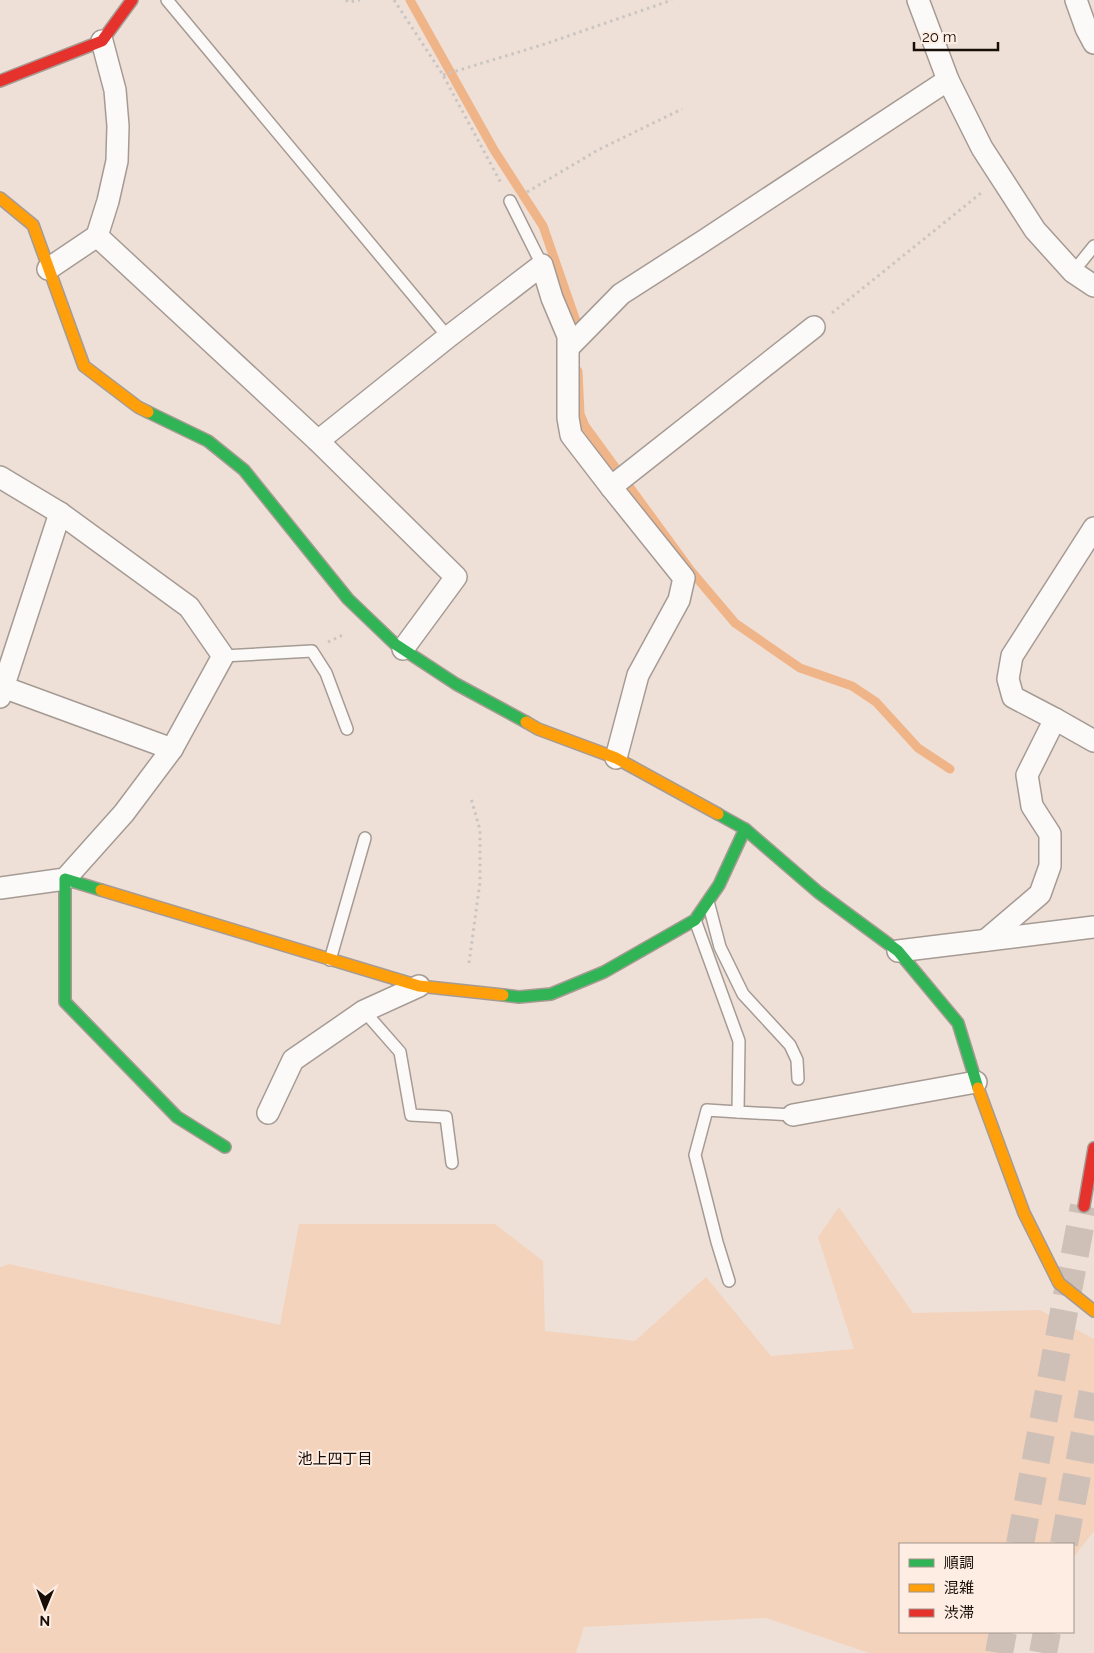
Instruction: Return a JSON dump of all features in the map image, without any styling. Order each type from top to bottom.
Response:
[{"type":"street","points":[[0,81],[102,41],[132,0]]},
{"type":"street","points":[[918,0],[948,80],[982,148],[1035,230],[1073,272],[1094,286]]},
{"type":"street","points":[[1076,0],[1086,28],[1094,43]]},
{"type":"street","points":[[48,269],[97,236],[108,202],[117,162],[118,126],[115,90],[102,41]]},
{"type":"street","points":[[569,347],[621,294],[948,80]]},
{"type":"street","points":[[0,198],[32,225],[84,366],[138,407],[208,441],[244,470],[348,599],[403,649],[456,684],[538,729],[616,758],[746,829],[818,892],[898,951],[958,1023],[976,1082],[1024,1212],[1059,1283],[1094,1311]]},
{"type":"street","points":[[97,236],[318,441],[456,577],[403,649]]},
{"type":"street","points":[[318,441],[542,265],[552,298],[568,336],[568,418],[572,435],[684,578],[679,600],[638,675],[616,758]]},
{"type":"street","points":[[611,487],[814,327]]},
{"type":"street","points":[[0,477],[60,513],[189,608],[222,656],[172,749],[124,813],[65,879],[65,1002],[177,1118],[225,1147]]},
{"type":"street","points":[[60,513],[2,692],[172,749]]},
{"type":"street","points":[[1094,528],[1012,656],[1008,679],[1013,697],[1094,741]]},
{"type":"street","points":[[986,940],[1040,894],[1050,866],[1050,834],[1032,806],[1027,775],[1055,720]]},
{"type":"street","points":[[0,888],[65,879],[419,986],[519,997],[552,994],[604,972],[695,920],[719,885],[746,829]]},
{"type":"street","points":[[898,951],[1094,927]]},
{"type":"street","points":[[268,1113],[293,1060],[364,1011],[419,986]]},
{"type":"street","points":[[793,1115],[976,1082]]},
{"type":"street","points":[[1084,1206],[1094,1148]]},
{"type":"lane","points":[[167,0],[448,337]]},
{"type":"lane","points":[[510,201],[542,265]]},
{"type":"lane","points":[[1073,272],[1094,246]]},
{"type":"lane","points":[[222,656],[312,651],[326,673],[347,729]]},
{"type":"lane","points":[[330,960],[365,838]]},
{"type":"lane","points":[[708,902],[720,947],[739,987],[743,994],[790,1045],[797,1060],[798,1079]]},
{"type":"lane","points":[[695,920],[739,1040],[738,1112]]},
{"type":"lane","points":[[364,1011],[400,1052],[411,1115],[446,1117],[452,1163]]},
{"type":"lane","points":[[729,1281],[717,1242],[696,1155],[707,1110],[793,1115]]},
{"type":"path","points":[[346,0],[348,2],[360,0]]},
{"type":"path","points":[[394,0],[443,75],[510,201]]},
{"type":"path","points":[[443,75],[545,44],[672,0]]},
{"type":"path","points":[[534,187],[598,150],[682,109]]},
{"type":"path","points":[[814,327],[1000,176]]},
{"type":"path","points":[[312,651],[371,621]]},
{"type":"path","points":[[466,991],[480,882],[480,830],[471,798]]},
{"type":"shaded area","points":[[839,1207],[913,1313],[1040,1310],[1094,1339],[1094,1531],[1074,1557],[1074,1543],[899,1543],[899,1633],[1013,1633],[998,1653],[869,1653],[766,1618],[584,1627],[576,1653],[0,1653],[0,1267],[9,1264],[280,1325],[299,1224],[495,1224],[543,1261],[545,1331],[635,1341],[706,1277],[771,1356],[854,1349],[818,1237]]},
{"type":"waterway","points":[[410,0],[494,150],[543,226],[576,321],[576,335]]},
{"type":"waterway","points":[[578,371],[580,414],[585,426],[691,571],[735,623],[800,668],[852,686],[876,702],[918,748],[950,769]]},
{"type":"tunnel","points":[[1020,1543],[1084,1206]]},
{"type":"tunnel","points":[[1064,1543],[1094,1385]]},
{"type":"tunnel","points":[[999,1653],[1003,1633]]},
{"type":"tunnel","points":[[1043,1653],[1047,1633]]},
{"type":"traffic: fast","points":[[148,412],[208,441],[244,470],[348,599],[395,644],[456,684],[526,722]]},
{"type":"traffic: fast","points":[[718,814],[745,829],[818,892],[898,951],[958,1023],[978,1088]]},
{"type":"traffic: fast","points":[[503,995],[519,997],[551,994],[604,972],[695,920],[719,885],[745,829]]},
{"type":"traffic: fast","points":[[101,890],[65,879],[65,1002],[177,1117],[225,1147]]},
{"type":"traffic: slow","points":[[0,198],[33,225],[84,366],[138,407],[148,412]]},
{"type":"traffic: slow","points":[[526,722],[538,729],[616,758],[718,814]]},
{"type":"traffic: slow","points":[[101,890],[419,986],[503,995]]},
{"type":"traffic: slow","points":[[978,1088],[1024,1213],[1059,1283],[1094,1311]]},
{"type":"traffic: jam","points":[[0,81],[102,41],[132,0]]},
{"type":"traffic: jam","points":[[1084,1206],[1094,1148]]},
{"type":"district","name":"池上四丁目","points":[[335,1459]]}]
